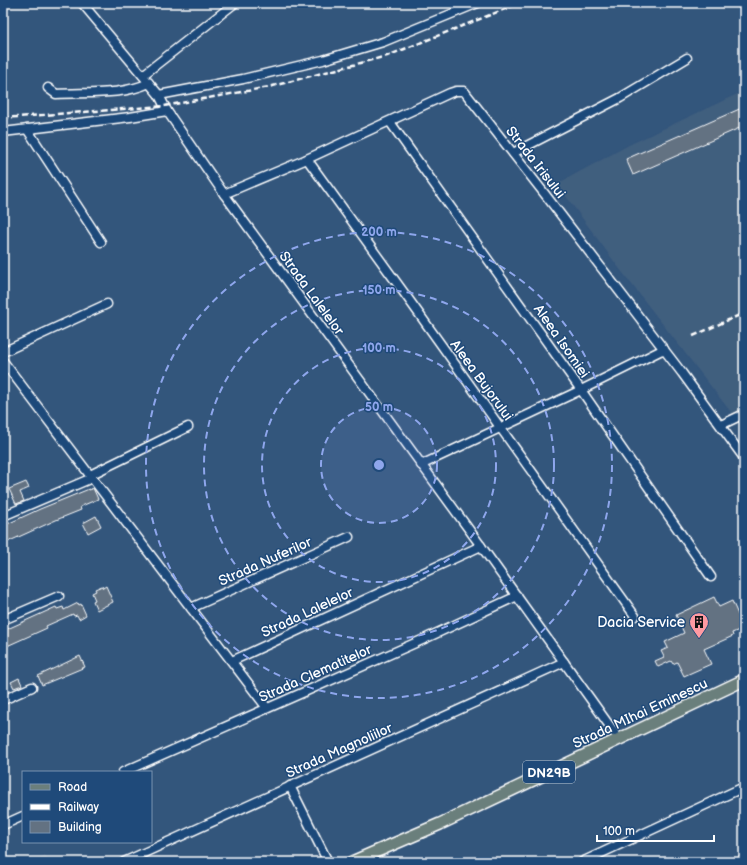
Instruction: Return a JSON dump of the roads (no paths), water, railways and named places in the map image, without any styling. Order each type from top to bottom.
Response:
[{"type":"main road","name":"Strada MIhai Eminescu","points":[[352,862],[440,824],[744,680]]},
{"type":"street","name":"Strada Lalelelor","points":[[82,3],[159,95],[167,111],[224,194],[481,546],[619,739]]},
{"type":"street","points":[[143,75],[235,3]]},
{"type":"street","points":[[159,95],[243,79],[323,60],[384,42],[478,3]]},
{"type":"street","points":[[513,153],[620,98],[687,58]]},
{"type":"street","points":[[48,88],[56,94],[121,91],[136,89],[149,83]]},
{"type":"street","name":"Strada Irisului","points":[[224,194],[390,122],[450,93],[460,90],[464,91],[664,349],[744,458]]},
{"type":"street","points":[[3,132],[130,117],[167,111]]},
{"type":"street","name":"Aleea Isomiei","points":[[390,122],[581,390],[711,577]]},
{"type":"street","points":[[27,129],[101,242]]},
{"type":"street","name":"Aleea Bujorului","points":[[307,159],[634,616]]},
{"type":"street","points":[[3,352],[107,304]]},
{"type":"street","points":[[422,465],[664,349]]},
{"type":"street","points":[[3,361],[267,708]]},
{"type":"street","points":[[721,426],[744,414]]},
{"type":"street","points":[[3,516],[91,476],[188,427]]},
{"type":"street","name":"Strada Nuferilor","points":[[191,608],[349,537]]},
{"type":"street","name":"Strada Lalelelor","points":[[232,661],[481,546]]},
{"type":"street","points":[[3,620],[59,596]]},
{"type":"street","name":"Strada Clematitelor","points":[[125,771],[422,640],[517,596]]},
{"type":"street","name":"Strada Magnoliilor","points":[[124,862],[564,662]]},
{"type":"street","points":[[3,700],[32,687]]},
{"type":"street","points":[[290,786],[328,862]]},
{"type":"street","points":[[582,862],[744,787]]},
{"type":"street","points":[[3,825],[22,816]]},
{"type":"railway","points":[[3,118],[164,106],[269,87],[387,56],[520,3]]},
{"type":"railway","points":[[693,336],[744,313]]},
{"type":"place","name":"Dacia Service","points":[[699,639]]}]
